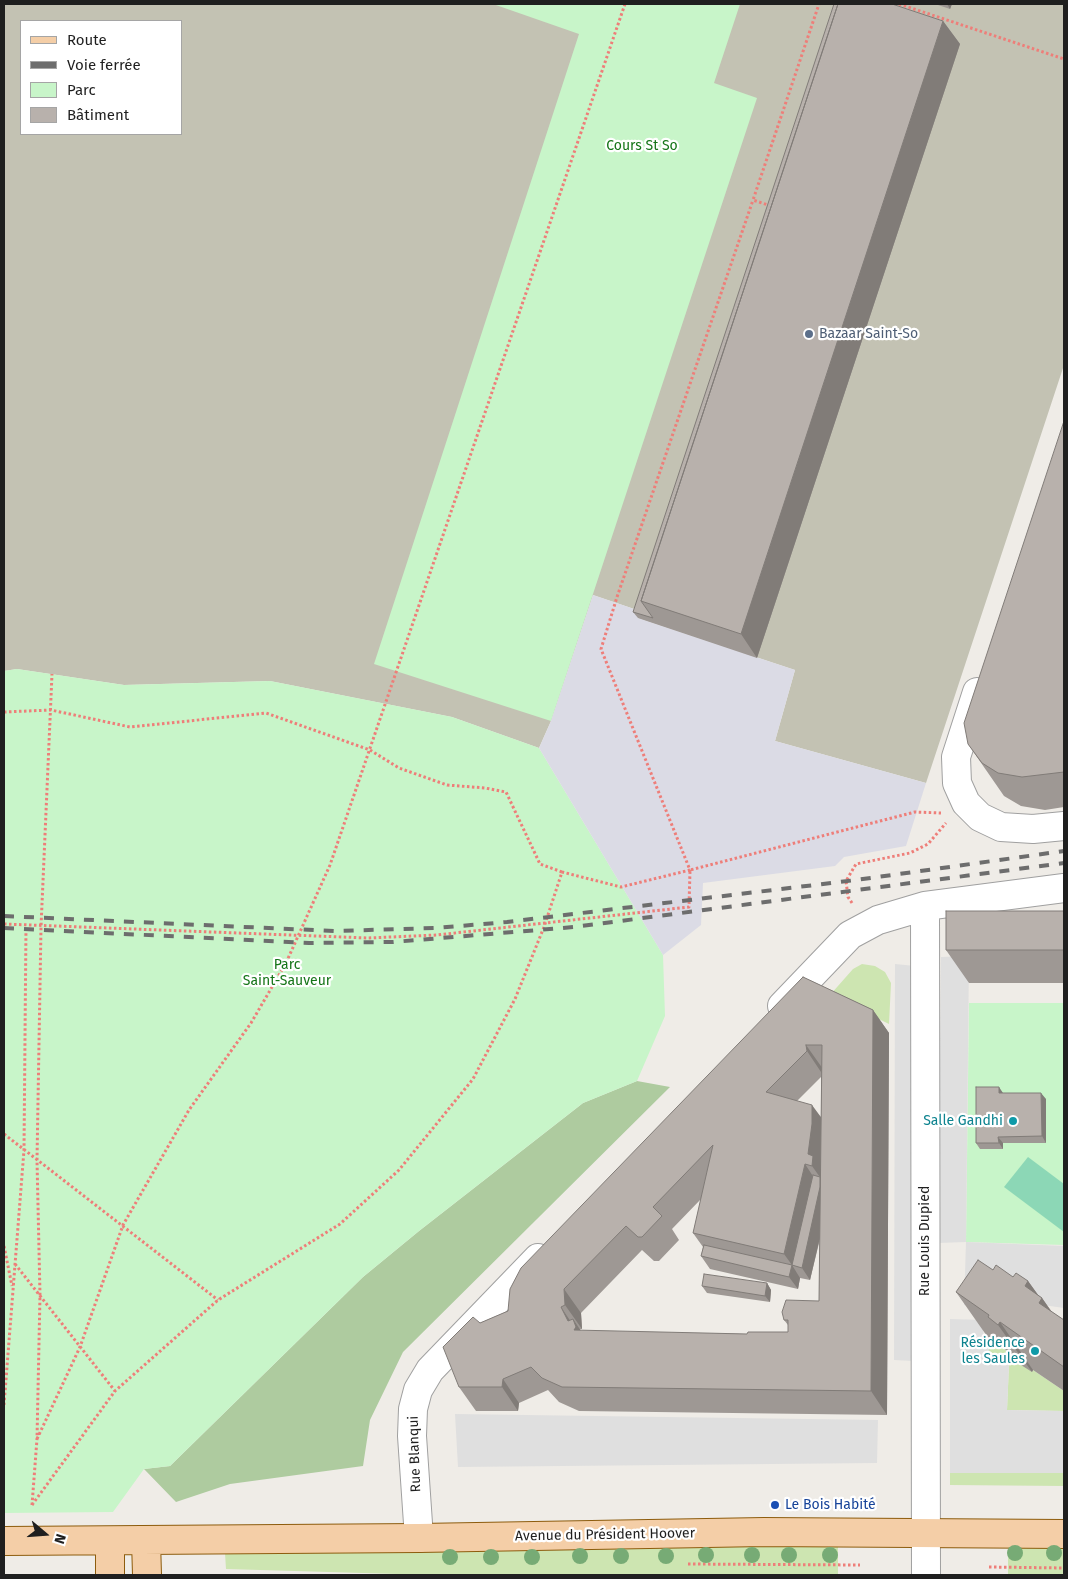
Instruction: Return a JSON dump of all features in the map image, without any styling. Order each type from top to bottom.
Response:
[{"type":"main road","name":"Avenue du Président Hoover","points":[[4,1541],[419,1538],[764,1532],[1064,1534]]},
{"type":"main road","points":[[110,1575],[119,1541]]},
{"type":"main road","points":[[119,1541],[147,1575]]},
{"type":"street","points":[[985,669],[956,757],[960,808],[1001,827],[1033,829],[1064,826]]},
{"type":"street","points":[[763,1026],[850,935],[865,926],[890,915],[925,906],[1064,888]]},
{"type":"street","name":"Rue Louis Dupied","points":[[925,906],[926,1575]]},
{"type":"street","name":"Rue Blanqui","points":[[419,1538],[412,1436],[413,1410],[418,1390],[430,1370],[552,1243]]},
{"type":"path","points":[[37,1439],[80,1347],[123,1225],[189,1110],[251,1023],[286,963],[330,865],[625,4]]},
{"type":"path","points":[[4,924],[298,937],[368,938],[437,935],[688,907],[690,870],[602,649],[617,597],[819,4]]},
{"type":"path","points":[[899,4],[1064,59]]},
{"type":"path","points":[[753,200],[774,207]]},
{"type":"path","points":[[52,674],[42,927],[37,1160],[40,1296],[37,1439],[32,1505],[115,1391],[218,1300],[340,1224],[400,1170],[473,1079],[515,1000],[545,923],[562,872]]},
{"type":"path","points":[[4,712],[51,710],[130,726],[266,713],[370,750],[399,768],[447,785],[506,792],[540,864],[562,872],[621,887],[915,812],[960,808]]},
{"type":"path","points":[[865,926],[846,890],[846,881],[856,864],[910,853],[919,849],[928,844],[960,808]]},
{"type":"path","points":[[4,1405],[24,1150],[26,926]]},
{"type":"path","points":[[4,1134],[218,1300]]},
{"type":"path","points":[[4,1246],[13,1292]]},
{"type":"path","points":[[15,1264],[115,1391]]},
{"type":"path","points":[[989,1567],[1064,1568]]},
{"type":"shaded area","points":[[4,4],[1064,4],[1064,365],[926,783],[775,741],[795,670],[638,618],[640,611],[593,595],[551,721],[539,748],[452,717],[270,681],[124,685],[17,669],[4,671]]},
{"type":"shaded area","points":[[593,595],[640,611],[638,618],[795,670],[775,741],[926,783],[906,846],[844,857],[835,866],[703,883],[701,925],[663,955],[539,748],[551,721]]},
{"type":"shaded area","points":[[969,956],[966,1242],[938,1243],[941,957]]},
{"type":"shaded area","points":[[895,964],[915,966],[913,1361],[894,1360]]},
{"type":"shaded area","points":[[966,1242],[1064,1246],[1064,1308],[1036,1304],[964,1305]]},
{"type":"shaded area","points":[[950,1319],[984,1320],[983,1338],[989,1339],[989,1362],[1009,1364],[1007,1410],[1064,1411],[1064,1473],[950,1473]]},
{"type":"shaded area","points":[[455,1414],[878,1420],[877,1463],[458,1467]]},
{"type":"green space","name":"Cours St So","points":[[493,4],[740,4],[714,83],[757,98],[551,721],[374,664],[579,34]]},
{"type":"green space","name":"Parc Saint-Sauveur","points":[[17,669],[124,685],[270,681],[452,717],[539,748],[663,955],[665,1016],[637,1081],[583,1103],[363,1277],[170,1466],[144,1469],[113,1512],[4,1513],[4,671]]},
{"type":"green space","points":[[862,964],[875,966],[885,972],[891,983],[889,1024],[830,995],[853,969]]},
{"type":"green space","points":[[969,1003],[1064,1003],[1064,1245],[966,1242]]},
{"type":"green space","points":[[637,1081],[670,1087],[403,1352],[370,1420],[363,1466],[230,1484],[176,1502],[144,1469],[170,1466],[363,1277],[419,1231],[583,1103]]},
{"type":"green space","points":[[1028,1157],[1064,1184],[1064,1232],[1004,1187]]},
{"type":"green space","points":[[989,1339],[1023,1362],[1032,1372],[1033,1370],[1064,1391],[1064,1411],[1007,1410],[1009,1364],[989,1362]]},
{"type":"green space","points":[[950,1473],[1064,1473],[1064,1486],[950,1485]]},
{"type":"green space","points":[[630,1544],[838,1545],[838,1575],[431,1575],[226,1569],[225,1553]]},
{"type":"green space","points":[[1008,1546],[1064,1547],[1064,1575],[1008,1575]]},
{"type":"building","points":[[834,4],[838,4],[641,601],[653,618],[633,612]]},
{"type":"building","name":"Bazaar Saint-So","points":[[838,4],[892,4],[943,21],[741,634],[641,601]]},
{"type":"building","points":[[1063,424],[1064,772],[1022,777],[998,773],[982,763],[968,744],[964,723]]},
{"type":"building","points":[[946,911],[1064,911],[1064,950],[946,950]]},
{"type":"building","points":[[803,977],[873,1010],[871,1391],[562,1387],[542,1378],[531,1367],[503,1379],[502,1387],[459,1387],[443,1347],[473,1317],[480,1323],[508,1311],[510,1289],[521,1268]],"holes":[[[806,1045],[822,1045],[819,1301],[786,1300],[782,1312],[784,1320],[788,1320],[788,1332],[748,1332],[747,1334],[574,1330],[576,1327],[573,1319],[568,1321],[561,1307],[565,1305],[564,1289],[626,1226],[638,1237],[642,1237],[662,1216],[653,1207],[713,1145],[693,1233],[784,1254],[805,1164],[812,1166],[813,1156],[808,1154],[812,1124],[812,1105],[766,1092],[807,1051]]]},
{"type":"building","name":"Salle Gandhi","points":[[976,1087],[999,1087],[999,1093],[1041,1093],[1042,1136],[998,1137],[999,1143],[976,1143]]},
{"type":"building","points":[[813,1175],[820,1177],[820,1187],[802,1268],[792,1265]]},
{"type":"building","points":[[704,1245],[792,1265],[789,1277],[701,1256]]},
{"type":"building","points":[[978,1260],[993,1270],[996,1265],[1013,1277],[1016,1273],[1028,1281],[1025,1286],[1042,1298],[1039,1303],[1064,1320],[1064,1367],[1000,1322],[998,1325],[988,1317],[989,1315],[956,1292]]},
{"type":"building","points":[[704,1274],[767,1283],[765,1296],[702,1286]]},
{"type":"railway","points":[[4,916],[334,931],[436,928],[507,922],[856,880],[1064,851]]},
{"type":"railway","points":[[4,928],[309,943],[393,942],[574,927],[1064,863]]},
{"type":"place","name":"Bazaar Saint-So","points":[[809,334]]},
{"type":"place","name":"Salle Gandhi","points":[[1013,1121]]},
{"type":"place","name":"Résidence les Saules","points":[[1035,1351]]},
{"type":"place","name":"Le Bois Habité","points":[[775,1505]]}]
